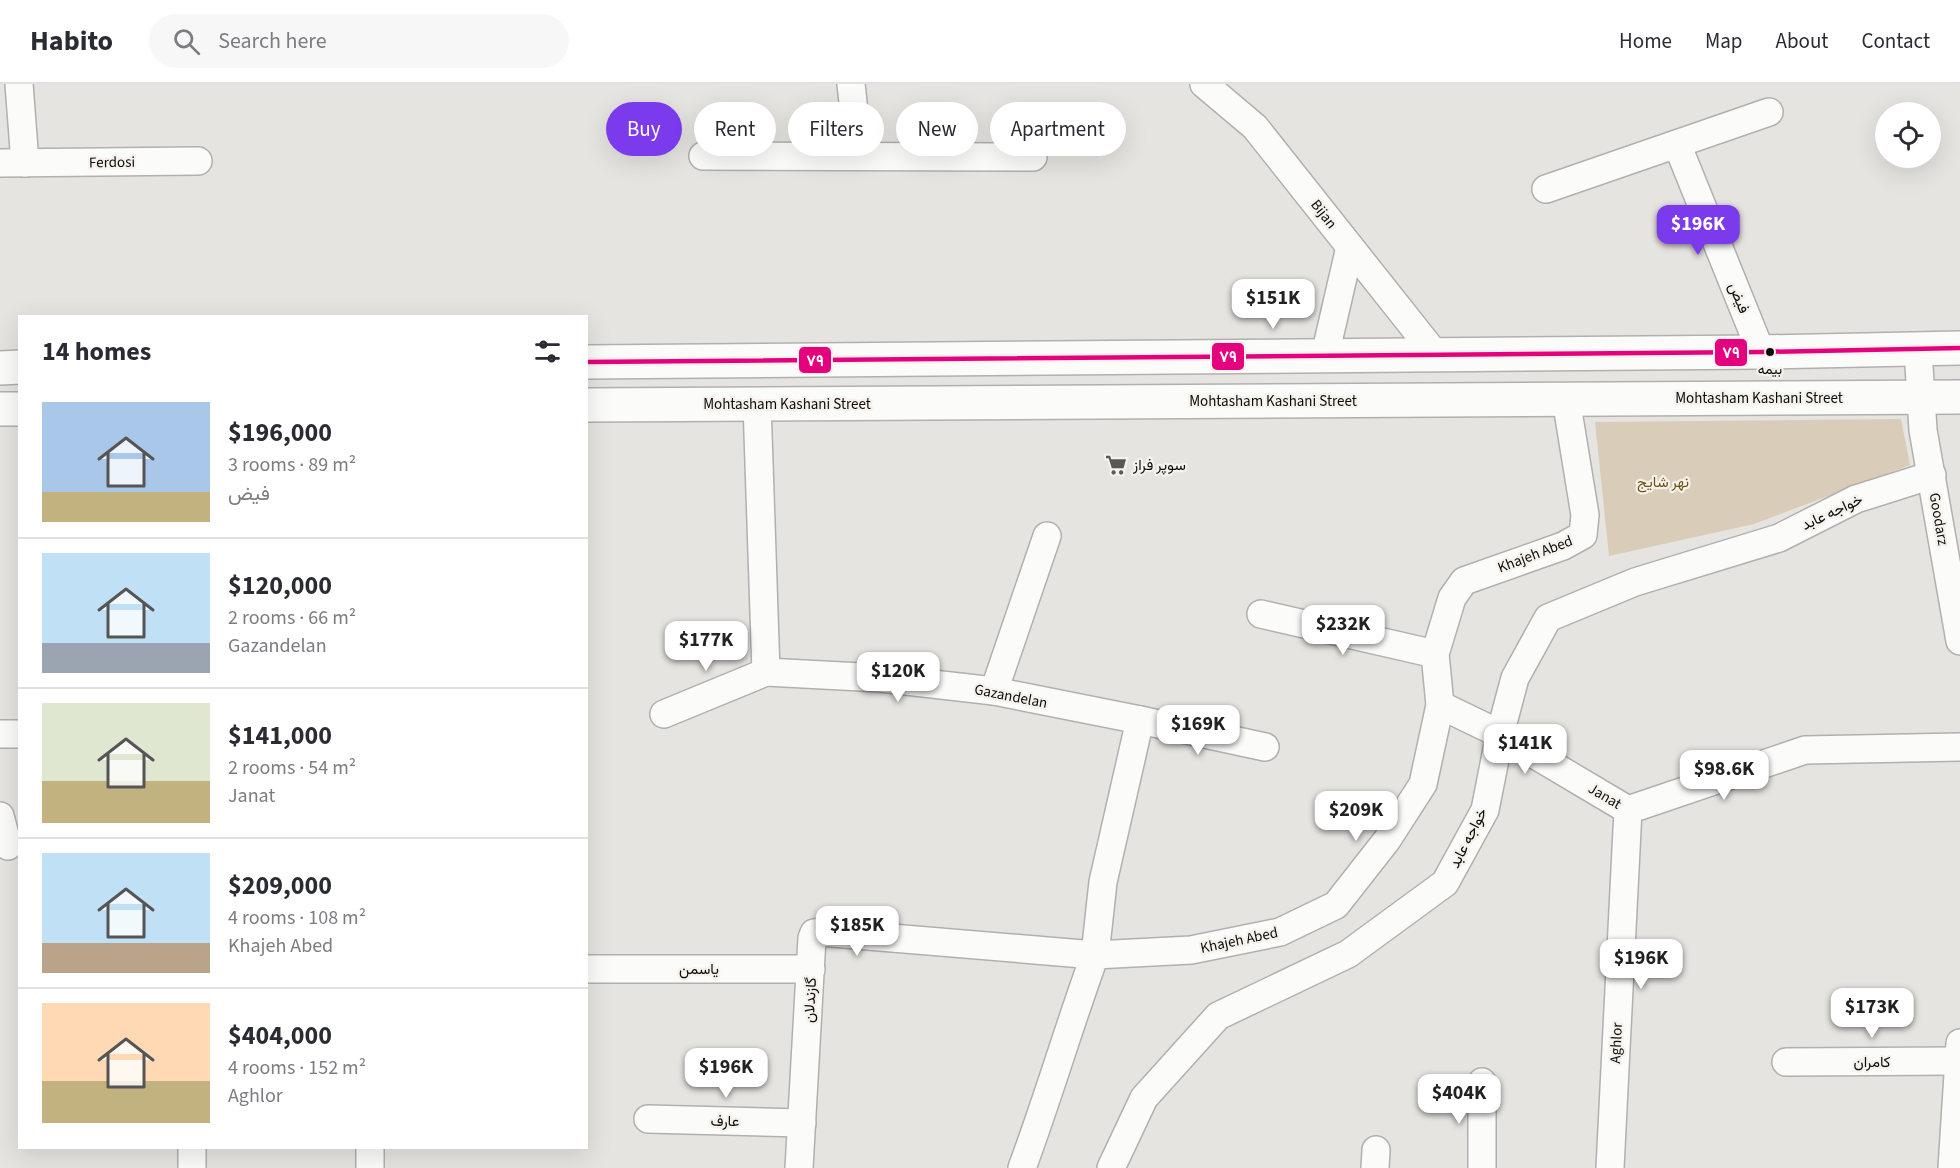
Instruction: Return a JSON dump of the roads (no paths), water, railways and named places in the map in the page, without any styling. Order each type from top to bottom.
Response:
[{"type":"main road","points":[[588,362],[1761,352],[1960,348]]},
{"type":"main road","points":[[0,368],[18,367]]},
{"type":"main road","name":"Mohtasham Kashani Street","points":[[588,405],[1960,397]]},
{"type":"main road","points":[[0,409],[18,409]]},
{"type":"street","name":"Ferdosi","points":[[19,84],[13,163],[198,161]]},
{"type":"street","points":[[851,84],[853,102]]},
{"type":"street","name":"Bijan","points":[[1204,84],[1255,127],[1435,354]]},
{"type":"street","points":[[1546,189],[1769,112]]},
{"type":"street","name":"فیض","points":[[1677,144],[1761,352]]},
{"type":"street","points":[[859,156],[1033,157]]},
{"type":"street","points":[[1325,355],[1350,247]]},
{"type":"street","name":"Goodarz","points":[[1917,350],[1923,430],[1960,641]]},
{"type":"street","name":"Khajeh Abed","points":[[1095,955],[1191,950],[1280,932],[1336,905],[1387,840],[1423,784],[1440,705],[1435,654],[1452,598],[1464,581],[1563,546],[1583,535],[1585,515],[1566,399]]},
{"type":"street","points":[[664,714],[766,672],[758,404]]},
{"type":"street","name":"خواجه عابد","points":[[1110,1168],[1144,1098],[1218,1016],[1348,954],[1445,883],[1485,810],[1500,734],[1515,678],[1548,618],[1635,582],[1779,538],[1856,499],[1932,475]]},
{"type":"street","points":[[994,691],[1047,536]]},
{"type":"street","points":[[1261,614],[1435,654]]},
{"type":"street","name":"Gazandelan","points":[[766,672],[880,678],[994,691],[1265,747]]},
{"type":"street","name":"Janat","points":[[1440,705],[1500,734],[1628,810],[1805,750],[1960,747]]},
{"type":"street","points":[[1022,1168],[1095,955],[1103,882],[1140,720]]},
{"type":"street","points":[[0,734],[18,734]]},
{"type":"street","name":"Aghlor","points":[[1610,1168],[1628,810]]},
{"type":"street","points":[[0,816],[8,846]]},
{"type":"street","name":"گازندلان","points":[[799,1168],[814,933],[1095,955]]},
{"type":"street","name":"یاسمن","points":[[588,969],[811,969]]},
{"type":"street","points":[[1952,1168],[1959,1052]]},
{"type":"street","name":"کامران","points":[[1786,1062],[1959,1052]]},
{"type":"street","points":[[1482,1082],[1482,1168]]},
{"type":"street","name":"عارف","points":[[648,1119],[802,1123]]},
{"type":"street","points":[[192,1149],[192,1168]]},
{"type":"street","points":[[370,1149],[370,1168]]},
{"type":"place","name":"بیمه","points":[[1770,352]]},
{"type":"place","name":"سوپر فراز","points":[[1116,465]]},
{"type":"park label","name":"نهر شایج","points":[[1663,482]]}]
